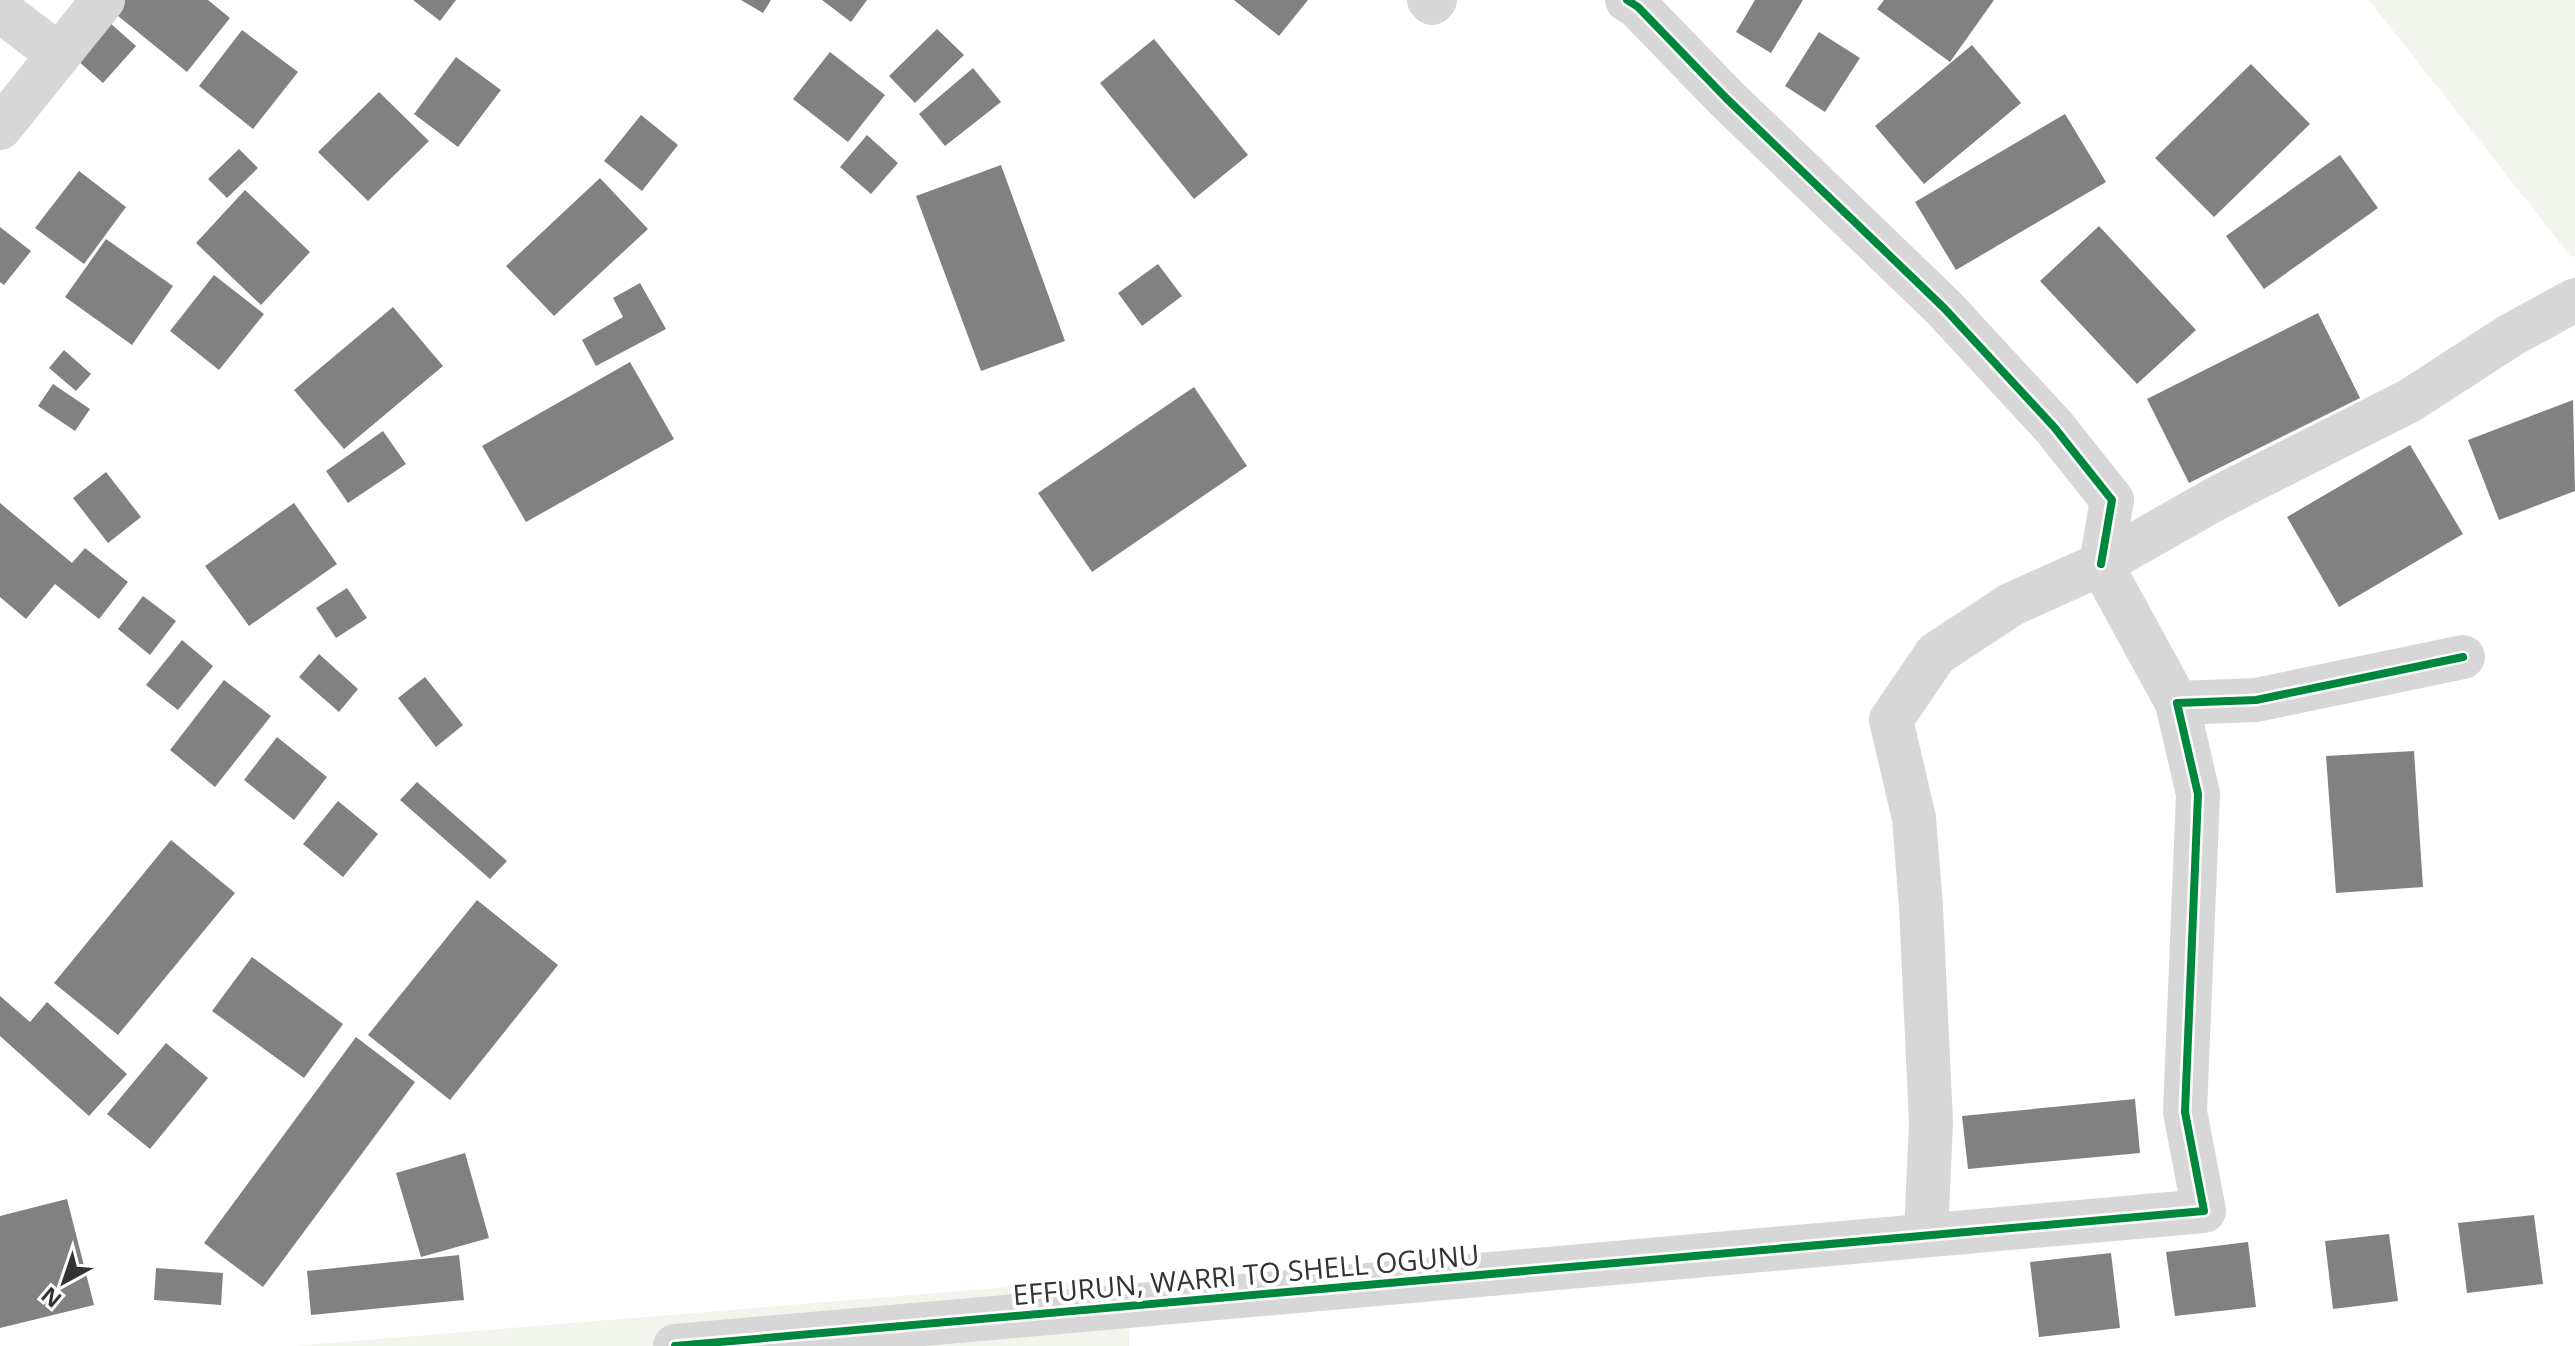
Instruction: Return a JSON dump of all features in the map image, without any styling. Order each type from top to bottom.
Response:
[{"type":"street","points":[[0,128],[103,0]]},
{"type":"street","points":[[1429,0],[1432,3],[1435,0]]},
{"type":"street","points":[[1627,0],[1638,7],[1726,98],[1944,308],[2054,427],[2112,500],[2101,564],[2177,703],[2256,700],[2463,657]]},
{"type":"street","points":[[0,10],[59,55]]},
{"type":"street","points":[[1926,1234],[1931,1123],[1921,907],[1914,818],[1891,720],[1936,654],[2012,604],[2101,564],[2217,498],[2409,401],[2511,335],[2575,300]]},
{"type":"street","name":"EFFURUN, WARRI TO SHELL OGUNU","points":[[675,1346],[862,1338],[1820,1247],[1926,1234],[2204,1211],[2185,1112],[2198,794],[2177,703]]},
{"type":"shaded area","points":[[2369,0],[2575,0],[2575,256],[2571,257]]},
{"type":"shaded area","points":[[1130,1277],[1129,1346],[294,1346]]},
{"type":"building","points":[[121,0],[208,0],[230,18],[187,72],[112,11]]},
{"type":"building","points":[[413,0],[456,0],[440,21]]},
{"type":"building","points":[[741,0],[771,0],[763,13]]},
{"type":"building","points":[[822,0],[867,0],[851,22]]},
{"type":"building","points":[[1234,0],[1308,0],[1279,36]]},
{"type":"building","points":[[1755,0],[1803,0],[1771,53],[1736,32]]},
{"type":"building","points":[[1884,0],[1994,0],[1950,62],[1877,9]]},
{"type":"building","points":[[110,23],[136,46],[103,83],[77,60]]},
{"type":"building","points":[[937,29],[964,55],[915,103],[889,76]]},
{"type":"building","points":[[242,30],[298,72],[253,129],[199,86]]},
{"type":"building","points":[[1819,32],[1860,58],[1825,112],[1785,86]]},
{"type":"building","points":[[1154,39],[1248,155],[1194,199],[1100,83]]},
{"type":"building","points":[[1972,45],[2021,103],[1924,184],[1875,126]]},
{"type":"building","points":[[830,52],[885,95],[848,142],[793,99]]},
{"type":"building","points":[[456,57],[501,90],[458,147],[414,114]]},
{"type":"building","points":[[2251,64],[2310,124],[2214,217],[2155,158]]},
{"type":"building","points":[[973,68],[1001,102],[945,146],[919,114]]},
{"type":"building","points":[[379,92],[429,141],[368,201],[318,152]]},
{"type":"building","points":[[2065,114],[2106,182],[1956,270],[1915,202]]},
{"type":"building","points":[[641,115],[678,145],[642,191],[604,161]]},
{"type":"building","points":[[867,135],[898,163],[871,194],[840,167]]},
{"type":"building","points":[[239,149],[258,168],[227,198],[208,179]]},
{"type":"building","points":[[2340,155],[2378,208],[2264,289],[2226,236]]},
{"type":"building","points":[[1001,165],[1065,341],[981,371],[916,196]]},
{"type":"building","points":[[79,171],[126,207],[84,264],[35,228]]},
{"type":"building","points":[[600,178],[648,229],[554,316],[506,266]]},
{"type":"building","points":[[245,190],[310,252],[261,305],[196,243]]},
{"type":"building","points":[[2099,226],[2196,330],[2137,384],[2040,281]]},
{"type":"building","points":[[0,227],[31,251],[4,285],[0,282]]},
{"type":"building","points":[[106,239],[173,286],[132,345],[65,297]]},
{"type":"building","points":[[1158,264],[1182,296],[1142,326],[1118,293]]},
{"type":"building","points":[[214,275],[264,314],[219,370],[170,331]]},
{"type":"building","points":[[640,283],[666,329],[596,366],[582,340],[623,317],[613,298]]},
{"type":"building","points":[[393,307],[443,366],[344,449],[294,390]]},
{"type":"building","points":[[2318,313],[2360,398],[2189,483],[2147,399]]},
{"type":"building","points":[[64,350],[91,374],[76,391],[49,368]]},
{"type":"building","points":[[630,362],[674,439],[526,522],[482,446]]},
{"type":"building","points":[[53,384],[90,409],[75,431],[38,406]]},
{"type":"building","points":[[1194,387],[1247,466],[1092,572],[1038,493]]},
{"type":"building","points":[[2573,400],[2575,491],[2499,520],[2468,440]]},
{"type":"building","points":[[383,431],[406,464],[348,503],[326,471]]},
{"type":"building","points":[[2410,445],[2463,534],[2339,607],[2287,517]]},
{"type":"building","points":[[106,472],[141,517],[108,543],[73,498]]},
{"type":"building","points":[[0,503],[72,563],[85,548],[128,582],[99,619],[55,584],[26,619],[0,597]]},
{"type":"building","points":[[294,503],[337,564],[249,626],[205,566]]},
{"type":"building","points":[[347,588],[367,618],[336,638],[316,608]]},
{"type":"building","points":[[143,596],[176,621],[150,655],[118,629]]},
{"type":"building","points":[[182,640],[213,666],[178,710],[146,685]]},
{"type":"building","points":[[319,654],[358,689],[339,712],[299,677]]},
{"type":"building","points":[[425,677],[463,725],[436,747],[398,698]]},
{"type":"building","points":[[224,680],[271,716],[215,787],[170,750]]},
{"type":"building","points":[[277,737],[327,777],[294,820],[244,780]]},
{"type":"building","points":[[2414,751],[2423,887],[2336,893],[2326,756]]},
{"type":"building","points":[[417,782],[507,861],[490,879],[400,800]]},
{"type":"building","points":[[338,801],[378,834],[343,877],[303,844]]},
{"type":"building","points":[[171,840],[235,893],[118,1035],[54,983]]},
{"type":"building","points":[[477,900],[558,965],[450,1100],[368,1035]]},
{"type":"building","points":[[252,957],[343,1024],[304,1078],[212,1011]]},
{"type":"building","points":[[0,996],[30,1022],[47,1002],[127,1074],[89,1116],[0,1036]]},
{"type":"building","points":[[356,1037],[415,1082],[263,1287],[204,1243]]},
{"type":"building","points":[[166,1043],[208,1078],[150,1149],[107,1114]]},
{"type":"building","points":[[2135,1099],[2140,1153],[1968,1169],[1962,1116]]},
{"type":"building","points":[[465,1153],[489,1238],[421,1257],[396,1173]]},
{"type":"building","points":[[67,1199],[94,1305],[0,1328],[0,1216]]},
{"type":"building","points":[[2534,1215],[2543,1284],[2467,1293],[2458,1223]]},
{"type":"building","points":[[2389,1234],[2398,1301],[2333,1309],[2325,1241]]},
{"type":"building","points":[[2248,1242],[2256,1307],[2175,1316],[2166,1252]]},
{"type":"building","points":[[2111,1253],[2120,1328],[2039,1337],[2030,1262]]},
{"type":"building","points":[[459,1255],[464,1300],[311,1315],[307,1271]]},
{"type":"building","points":[[156,1268],[223,1273],[221,1305],[154,1300]]},
{"type":"cycle path","points":[[1627,0],[1638,7],[1726,98],[1944,308],[2054,427],[2112,500],[2101,564]]},
{"type":"cycle path","points":[[675,1346],[2204,1211],[2185,1112],[2198,794],[2177,703],[2256,700],[2463,657]]}]
